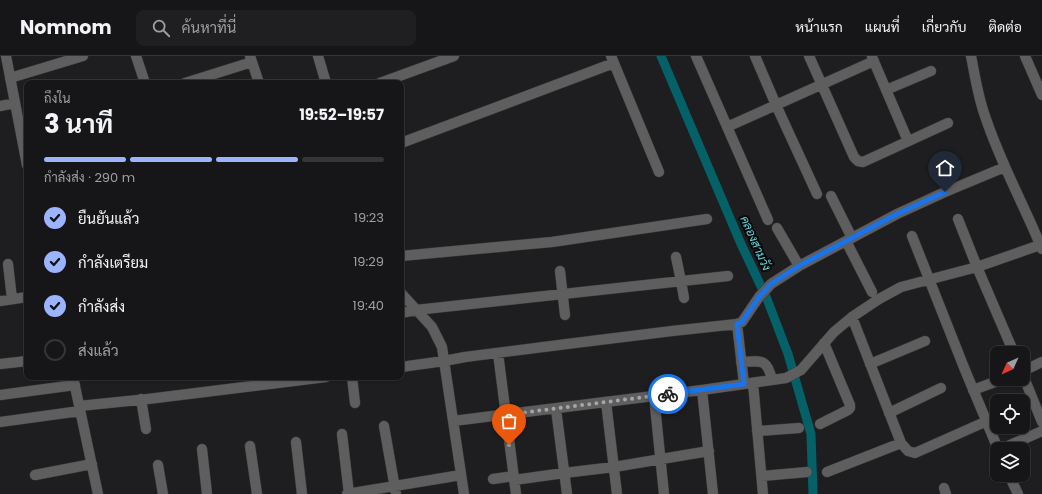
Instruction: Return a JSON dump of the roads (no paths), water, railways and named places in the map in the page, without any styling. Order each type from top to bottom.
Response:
[{"type":"street","points":[[6,56],[15,103],[24,133]]},
{"type":"street","points":[[10,78],[83,56]]},
{"type":"street","points":[[136,56],[144,80]]},
{"type":"street","points":[[318,56],[325,80]]},
{"type":"street","points":[[388,80],[454,56]]},
{"type":"street","points":[[696,56],[768,220]]},
{"type":"street","points":[[755,56],[817,194]]},
{"type":"street","points":[[809,56],[854,157],[858,161],[863,162],[948,123]]},
{"type":"street","points":[[453,421],[556,409],[786,378],[800,370],[834,332],[852,317],[879,299],[901,287],[977,267],[1041,247],[1005,167],[984,115],[971,56]]},
{"type":"street","points":[[1025,56],[1042,95]]},
{"type":"street","points":[[193,80],[251,59],[257,80]]},
{"type":"street","points":[[404,142],[613,59],[659,172]]},
{"type":"street","points":[[728,127],[873,59],[908,141]]},
{"type":"street","points":[[886,90],[931,71]]},
{"type":"street","points":[[0,106],[15,103]]},
{"type":"street","points":[[404,367],[444,362],[465,357],[737,324],[742,322],[759,297],[771,284],[799,266],[897,214],[1005,167]]},
{"type":"street","points":[[831,196],[872,292]]},
{"type":"street","points":[[404,256],[552,242],[707,219]]},
{"type":"street","points":[[958,219],[1011,346]]},
{"type":"street","points":[[777,228],[799,266]]},
{"type":"street","points":[[912,236],[974,390],[997,442]]},
{"type":"street","points":[[676,257],[684,298]]},
{"type":"street","points":[[8,264],[12,299]]},
{"type":"street","points":[[560,271],[565,315]]},
{"type":"street","points":[[404,312],[728,276]]},
{"type":"street","points":[[404,296],[432,327],[442,347],[464,494]]},
{"type":"street","points":[[0,301],[24,297]]},
{"type":"street","points":[[852,317],[901,443],[908,451],[915,453],[987,421]]},
{"type":"street","points":[[737,324],[741,362],[748,384],[758,431],[763,494]]},
{"type":"street","points":[[870,364],[925,340]]},
{"type":"street","points":[[820,424],[850,408],[824,343]]},
{"type":"street","points":[[498,353],[516,494]]},
{"type":"street","points":[[0,364],[24,361]]},
{"type":"street","points":[[741,362],[760,361],[766,365],[770,371],[772,380]]},
{"type":"street","points":[[1030,368],[1042,362]]},
{"type":"street","points":[[0,422],[141,399],[301,380]]},
{"type":"street","points":[[352,380],[355,403]]},
{"type":"street","points":[[0,395],[74,381],[98,494]]},
{"type":"street","points":[[974,390],[990,384]]},
{"type":"street","points":[[1027,386],[1042,422]]},
{"type":"street","points":[[889,412],[941,388]]},
{"type":"street","points":[[702,390],[713,494]]},
{"type":"street","points":[[654,396],[664,494]]},
{"type":"street","points":[[141,399],[146,429]]},
{"type":"street","points":[[606,402],[617,494]]},
{"type":"street","points":[[556,409],[567,494]]},
{"type":"street","points":[[384,426],[395,490]]},
{"type":"street","points":[[758,431],[799,428]]},
{"type":"street","points":[[1016,442],[1042,431]]},
{"type":"street","points":[[342,434],[352,494],[395,490],[461,475]]},
{"type":"street","points":[[296,442],[302,494]]},
{"type":"street","points":[[827,472],[901,443]]},
{"type":"street","points":[[250,446],[257,494]]},
{"type":"street","points":[[202,449],[207,494]]},
{"type":"street","points":[[493,479],[614,467],[709,451]]},
{"type":"street","points":[[34,475],[92,464]]},
{"type":"street","points":[[158,465],[163,494]]},
{"type":"street","points":[[762,476],[806,472]]},
{"type":"street","points":[[1013,482],[1018,494]]},
{"type":"waterway","name":"คลองสามวัง","points":[[661,56],[741,244],[767,299],[788,354],[811,434],[813,494]]}]
